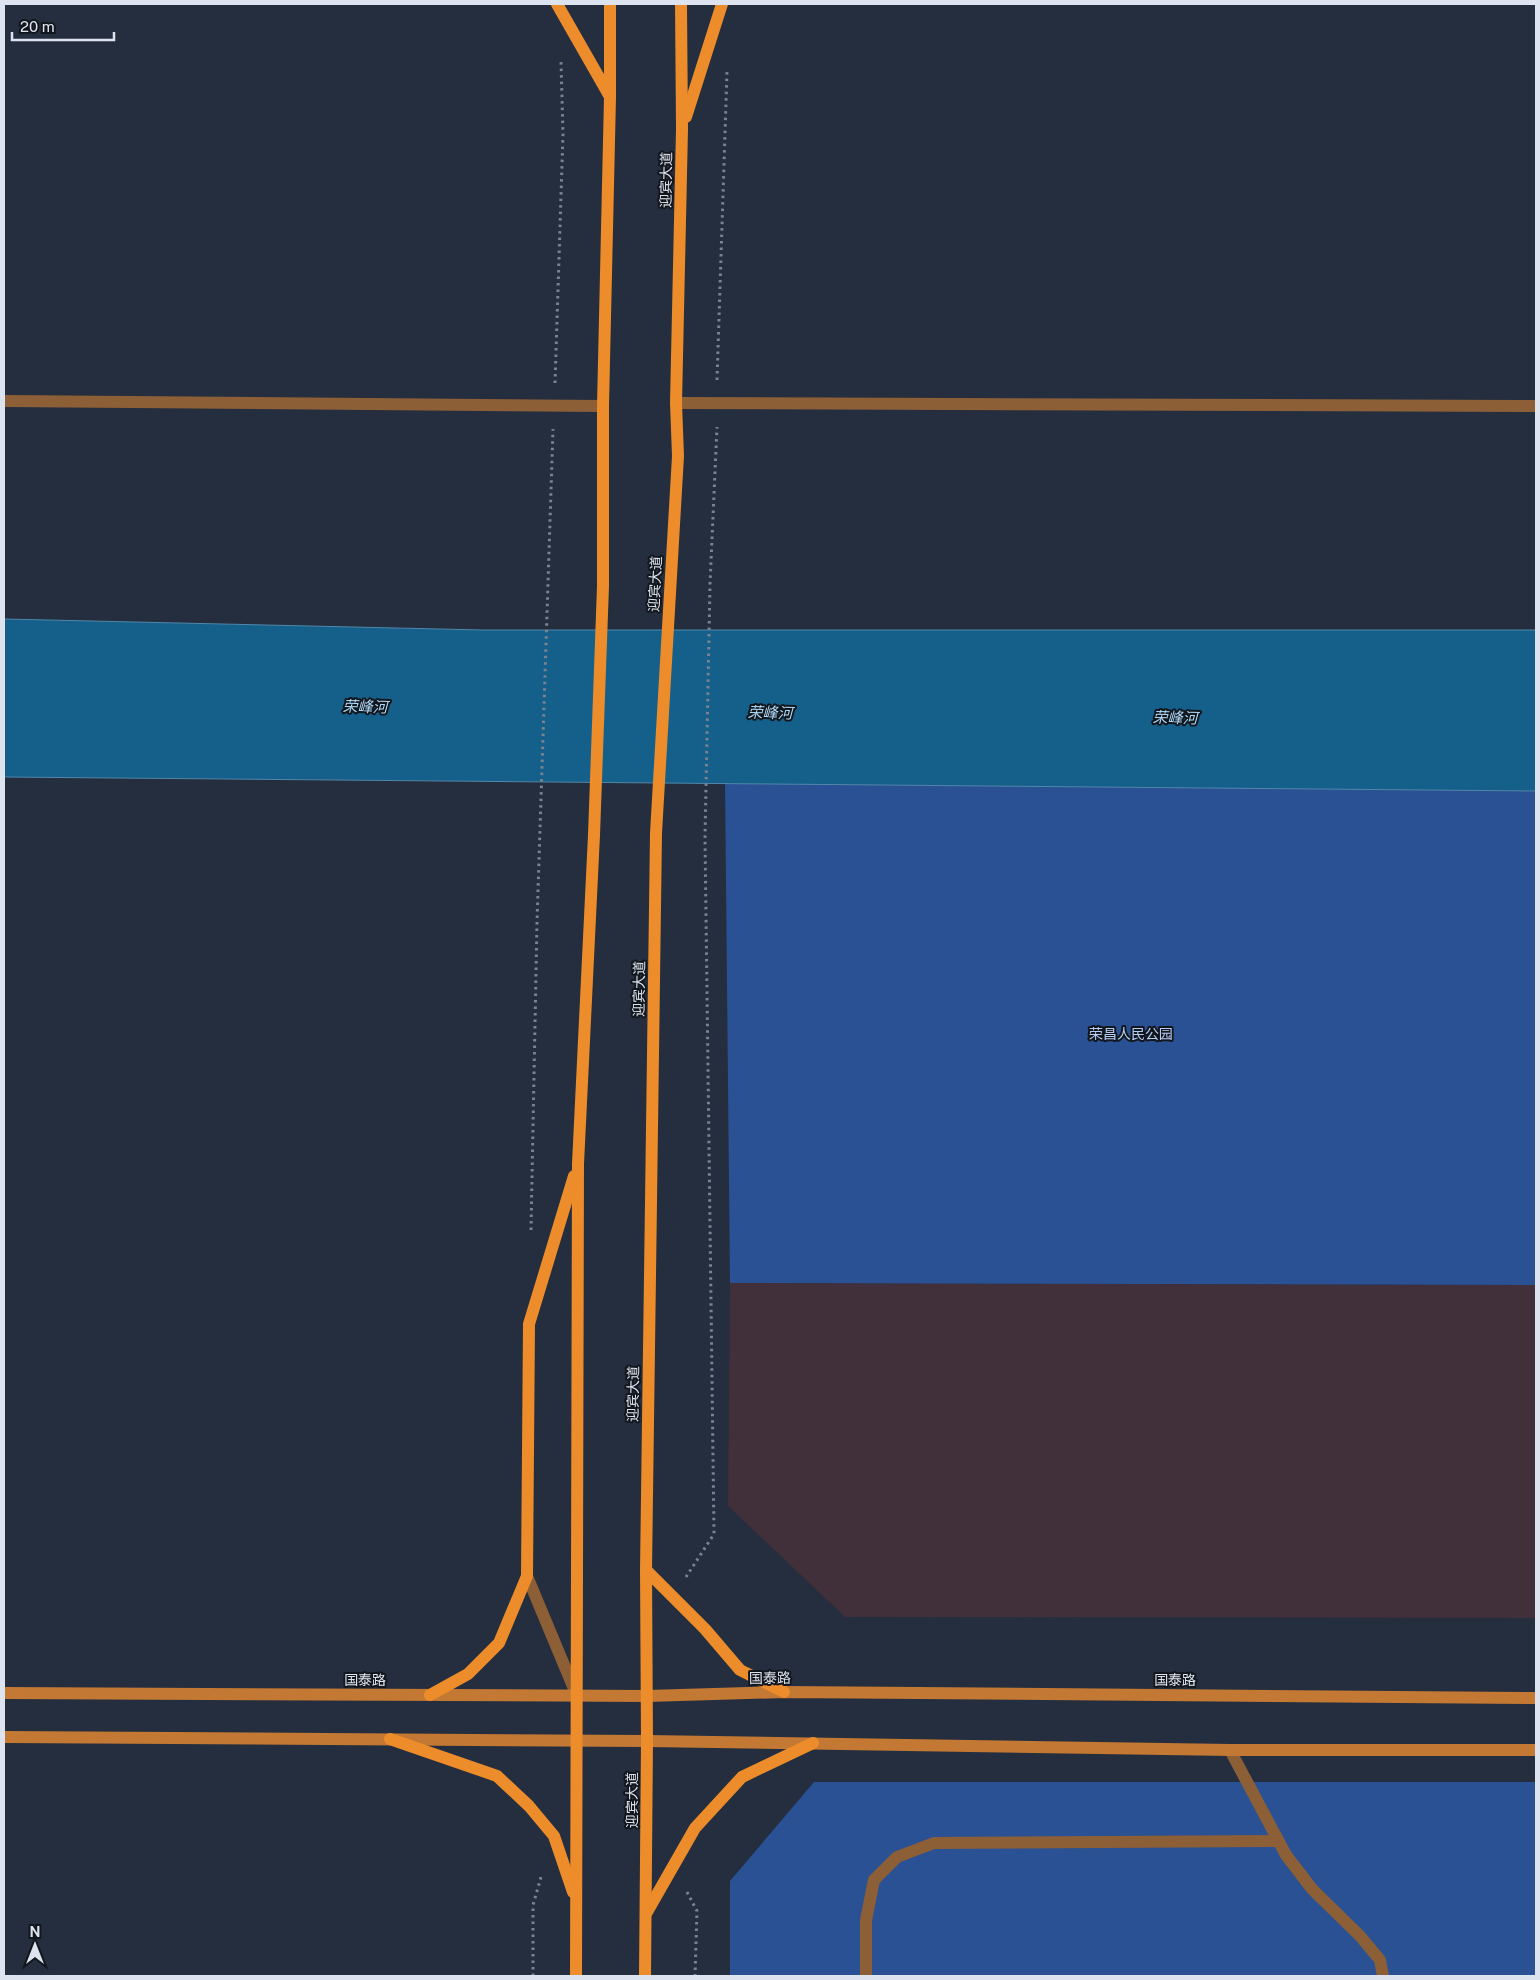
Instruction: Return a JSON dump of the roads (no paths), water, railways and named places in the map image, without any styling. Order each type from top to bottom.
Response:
[{"type":"main road","points":[[558,4],[610,97]]},
{"type":"main road","points":[[576,1976],[578,1164],[594,835],[603,586],[603,406],[610,97],[610,4]]},
{"type":"main road","name":"迎宾大道","points":[[645,1976],[648,1740],[646,1570],[656,833],[678,456],[676,403],[682,129],[681,4]]},
{"type":"main road","points":[[682,129],[722,4]]},
{"type":"main road","points":[[430,1695],[468,1674],[499,1643],[527,1576],[529,1324],[578,1164]]},
{"type":"main road","points":[[646,1570],[705,1629],[740,1670],[784,1692]]},
{"type":"main road","name":"国泰路","points":[[4,1693],[648,1696],[784,1692],[1536,1698]]},
{"type":"main road","points":[[4,1737],[648,1740],[1230,1750],[1536,1750]]},
{"type":"main road","points":[[390,1739],[497,1776],[529,1806],[554,1836],[576,1901]]},
{"type":"main road","points":[[646,1914],[695,1828],[742,1778],[813,1743]]},
{"type":"lane","points":[[4,401],[603,406]]},
{"type":"lane","points":[[676,403],[1536,406]]},
{"type":"lane","points":[[527,1576],[577,1696]]},
{"type":"lane","points":[[1230,1750],[1286,1855],[1312,1889],[1360,1936],[1380,1960],[1384,1976]]},
{"type":"lane","points":[[866,1976],[866,1920],[874,1880],[897,1858],[934,1843],[1278,1841]]},
{"type":"water","name":"荣峰河","points":[[4,619],[483,630],[1536,630],[1536,791],[4,777]]},
{"type":"park label","name":"荣昌人民公园","points":[[1131,1034]]}]
